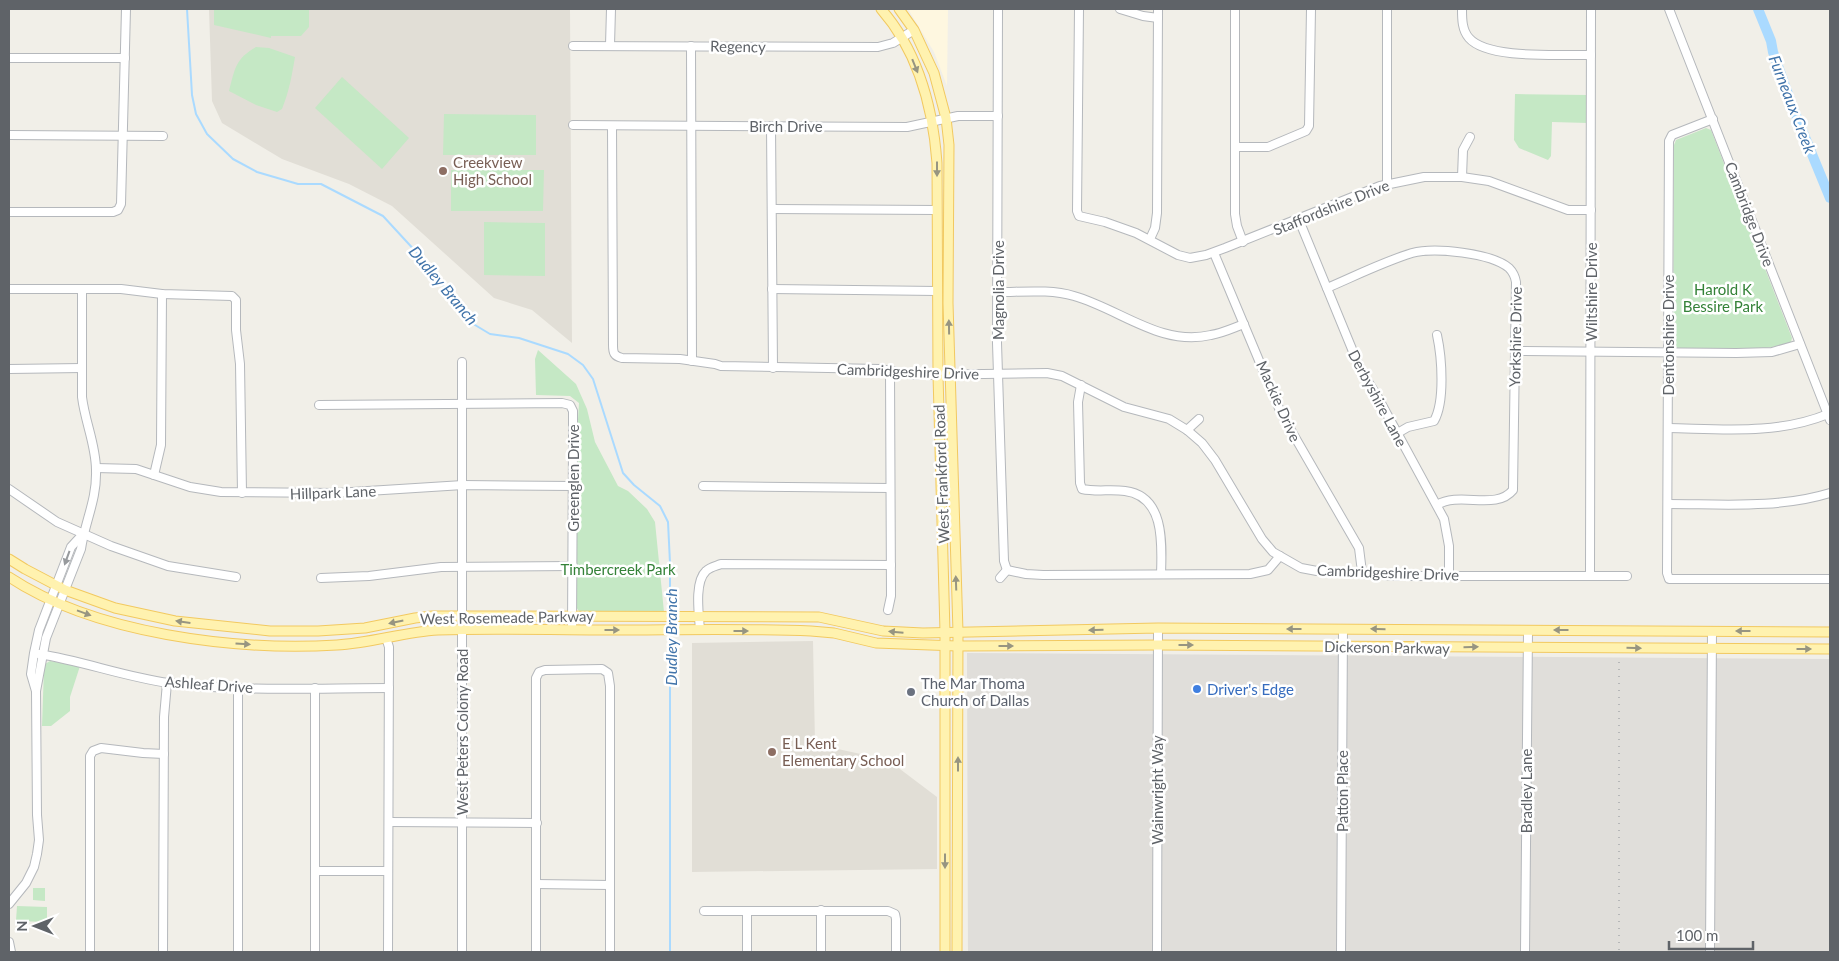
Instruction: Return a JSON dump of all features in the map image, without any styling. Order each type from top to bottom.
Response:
[{"type":"main road","name":"West Frankford Road","points":[[881,9],[901,37],[924,88],[932,121],[937,163],[938,375],[945,632],[945,952]]},
{"type":"main road","name":"West Frankford Road","points":[[898,9],[914,30],[934,73],[946,118],[950,162],[948,303],[958,632],[957,952]]},
{"type":"main road","name":"West Rosemeade Parkway","points":[[9,559],[61,588],[115,608],[155,618],[211,626],[270,631],[346,630],[415,618],[462,616],[695,616],[819,617],[883,631],[902,633],[958,632]]},
{"type":"main road","name":"West Rosemeade Parkway","points":[[9,577],[83,613],[121,625],[228,643],[336,645],[435,630],[696,630],[811,631],[834,633],[876,643],[945,646]]},
{"type":"main road","name":"Dickerson Parkway","points":[[958,632],[1158,628],[1830,632]]},
{"type":"main road","name":"Dickerson Parkway","points":[[945,646],[1158,645],[1830,649]]},
{"type":"street","points":[[9,212],[113,212],[118,210],[121,204],[126,9]]},
{"type":"street","points":[[610,9],[610,45]]},
{"type":"street","name":"Magnolia Drive","points":[[998,9],[998,374],[1004,561],[1007,570]]},
{"type":"street","name":"Staffordshire Drive","points":[[1079,9],[1077,211],[1075,218],[1105,222],[1150,239],[1178,255],[1186,257],[1214,253],[1299,220],[1366,190],[1424,177],[1462,177],[1496,183],[1568,210],[1591,210]]},
{"type":"street","points":[[1120,9],[1143,16],[1158,18]]},
{"type":"street","points":[[1150,239],[1155,228],[1157,212],[1158,9]]},
{"type":"street","points":[[1235,9],[1235,214],[1243,242]]},
{"type":"street","points":[[1235,147],[1268,147],[1306,131],[1309,126],[1311,9]]},
{"type":"street","points":[[1387,9],[1387,184]]},
{"type":"street","points":[[1462,9],[1464,31],[1471,40],[1488,50],[1503,53],[1591,55]]},
{"type":"street","name":"Wiltshire Drive","points":[[1590,576],[1591,9]]},
{"type":"street","name":"Cambridge Drive","points":[[1670,9],[1829,417]]},
{"type":"street","name":"Regency","points":[[573,46],[878,48],[893,43],[914,30]]},
{"type":"street","points":[[691,46],[692,361]]},
{"type":"street","points":[[9,58],[125,58]]},
{"type":"street","name":"Birch Drive","points":[[572,125],[908,127],[958,116],[998,116]]},
{"type":"street","name":"Dentonshire Drive","points":[[1712,119],[1672,134],[1669,141],[1668,579],[1830,579]]},
{"type":"street","name":"Cambridgeshire Drive","points":[[612,126],[613,345],[614,353],[617,357],[692,361],[721,366],[880,369],[915,375],[1047,373],[1062,376],[1124,407],[1169,419],[1187,430],[1202,443],[1215,460],[1262,539],[1273,552],[1301,568],[1398,576],[1627,576]]},
{"type":"street","points":[[771,126],[773,368]]},
{"type":"street","points":[[9,134],[163,136]]},
{"type":"street","points":[[1462,177],[1462,150],[1470,137]]},
{"type":"street","points":[[772,209],[937,210]]},
{"type":"street","name":"Derbyshire Lane","points":[[1299,220],[1357,363],[1437,505],[1447,529],[1449,576]]},
{"type":"street","name":"Yorkshire Drive","points":[[1327,288],[1412,253],[1446,251],[1489,258],[1507,267],[1514,275],[1516,282],[1516,351],[1513,490],[1509,495],[1496,500],[1454,499],[1445,500],[1437,505]]},
{"type":"street","name":"Mackie Drive","points":[[1214,253],[1281,413],[1359,548],[1362,572]]},
{"type":"street","points":[[9,289],[135,290],[162,294],[226,294],[232,296],[236,300],[236,330],[240,364],[242,493]]},
{"type":"street","points":[[9,904],[26,883],[34,867],[39,840],[36,690],[42,655],[71,547],[83,534],[94,501],[96,468],[93,446],[84,412],[82,289]]},
{"type":"street","points":[[772,289],[937,291]]},
{"type":"street","points":[[998,292],[1040,292],[1072,295],[1116,312],[1156,332],[1181,336],[1210,336],[1244,324]]},
{"type":"street","points":[[154,474],[161,445],[162,294]]},
{"type":"street","points":[[1396,434],[1408,427],[1434,421],[1438,413],[1440,399],[1440,350],[1437,335]]},
{"type":"street","points":[[1516,351],[1752,353],[1772,352],[1800,344]]},
{"type":"street","name":"West Peters Colony Road","points":[[462,362],[462,952]]},
{"type":"street","points":[[9,369],[82,368]]},
{"type":"street","points":[[888,610],[891,596],[890,371]]},
{"type":"street","points":[[1081,385],[1078,409],[1080,483],[1082,489],[1126,491],[1141,496],[1147,502],[1160,525],[1162,537],[1161,574]]},
{"type":"street","points":[[319,405],[462,403]]},
{"type":"street","name":"Greenglen Drive","points":[[462,403],[562,403],[570,405],[573,410],[572,630]]},
{"type":"street","points":[[1668,428],[1756,430],[1829,417]]},
{"type":"street","points":[[1187,430],[1198,419]]},
{"type":"street","name":"Hillpark Lane","points":[[96,468],[136,469],[209,491],[242,493],[336,493],[463,485],[573,486]]},
{"type":"street","points":[[703,486],[890,488]]},
{"type":"street","points":[[9,489],[57,522],[111,546],[168,566],[236,577]]},
{"type":"street","points":[[1668,504],[1775,503],[1795,501],[1830,493]]},
{"type":"street","points":[[1000,578],[1007,570],[1043,575],[1234,574],[1262,572],[1268,570],[1280,556]]},
{"type":"street","points":[[696,630],[695,616],[700,580],[706,570],[721,564],[891,565]]},
{"type":"street","points":[[321,578],[369,576],[421,568],[462,566],[573,566]]},
{"type":"street","points":[[36,690],[31,674],[39,630],[56,601]]},
{"type":"street","name":"Wainwright Way","points":[[1157,952],[1158,628]]},
{"type":"street","name":"Patton Place","points":[[1340,952],[1342,629]]},
{"type":"street","name":"Bradley Lane","points":[[1525,952],[1528,630]]},
{"type":"street","points":[[1710,952],[1712,631]]},
{"type":"street","points":[[386,638],[389,647],[388,952]]},
{"type":"street","name":"Ashleaf Drive","points":[[34,653],[64,658],[127,676],[167,683],[238,688],[389,688]]},
{"type":"street","points":[[536,952],[536,678],[539,672],[546,670],[602,669],[608,673],[610,678],[610,952]]},
{"type":"street","points":[[163,952],[164,702],[167,683]]},
{"type":"street","points":[[238,688],[238,952]]},
{"type":"street","points":[[315,688],[315,952]]},
{"type":"street","points":[[90,952],[90,756],[93,751],[101,748],[164,754]]},
{"type":"street","points":[[389,822],[537,822]]},
{"type":"street","points":[[315,871],[388,872]]},
{"type":"street","points":[[536,884],[610,885]]},
{"type":"street","points":[[821,910],[821,952]]},
{"type":"street","points":[[704,911],[883,910],[895,914],[896,952]]},
{"type":"street","points":[[747,911],[747,952]]},
{"type":"street","points":[[9,942],[12,952]]},
{"type":"shaded area","name":"Creekview High School","points":[[209,9],[570,9],[572,343],[532,310],[494,298],[392,206],[349,184],[282,159],[222,123],[212,101]]},
{"type":"shaded area","points":[[908,9],[948,9],[947,86],[934,52]]},
{"type":"shaded area","name":"E L Kent Elementary School","points":[[813,641],[815,744],[888,760],[937,797],[937,869],[692,872],[692,643]]},
{"type":"shaded area","points":[[967,653],[1830,659],[1830,952],[968,952]]},
{"type":"green space","points":[[214,9],[309,9],[309,27],[301,36],[271,36],[271,38],[214,25]]},
{"type":"green space","points":[[256,47],[269,48],[295,57],[287,96],[282,109],[277,112],[256,105],[229,91],[240,60]]},
{"type":"green space","points":[[342,77],[409,138],[382,169],[315,108]]},
{"type":"green space","points":[[1515,94],[1587,95],[1588,123],[1552,122],[1551,156],[1548,160],[1519,148],[1514,140]]},
{"type":"green space","points":[[444,114],[536,115],[536,155],[443,155]]},
{"type":"green space","name":"Harold K Bessire Park","points":[[1706,128],[1711,130],[1792,338],[1791,342],[1779,346],[1750,349],[1677,348],[1673,343],[1674,145],[1676,140]]},
{"type":"green space","points":[[451,170],[544,170],[543,211],[451,211]]},
{"type":"green space","points":[[484,222],[545,223],[545,276],[484,275]]},
{"type":"green space","name":"Timbercreek Park","points":[[538,350],[576,384],[587,409],[595,442],[618,486],[628,491],[647,509],[655,522],[664,612],[579,611],[576,607],[576,452],[579,403],[570,396],[536,395],[535,359]]},
{"type":"green space","points":[[50,661],[80,666],[70,697],[70,711],[51,726],[42,726],[44,668],[45,664]]},
{"type":"green space","points":[[33,888],[45,888],[45,901],[33,900]]},
{"type":"green space","points":[[17,906],[47,907],[47,922],[16,921]]},
{"type":"waterway","name":"Dudley Branch","points":[[187,9],[192,95],[196,114],[207,134],[233,159],[257,172],[298,184],[321,184],[383,216],[418,254],[475,325],[490,334],[519,338],[568,354],[583,365],[593,379],[623,473],[634,485],[660,506],[668,522],[670,614]]},
{"type":"waterway","name":"Furneaux Creek","points":[[1758,9],[1771,41],[1773,52],[1793,108],[1830,198]]},
{"type":"waterway","name":"Dudley Branch","points":[[670,633],[670,952]]},
{"type":"railway","points":[[1619,662],[1619,952]]},
{"type":"place","name":"Creekview High School","points":[[443,171]]},
{"type":"place","name":"Driver's Edge","points":[[1197,689]]},
{"type":"place","name":"The Mar Thoma Church of Dallas","points":[[911,692]]},
{"type":"place","name":"E L Kent Elementary School","points":[[772,752]]}]
